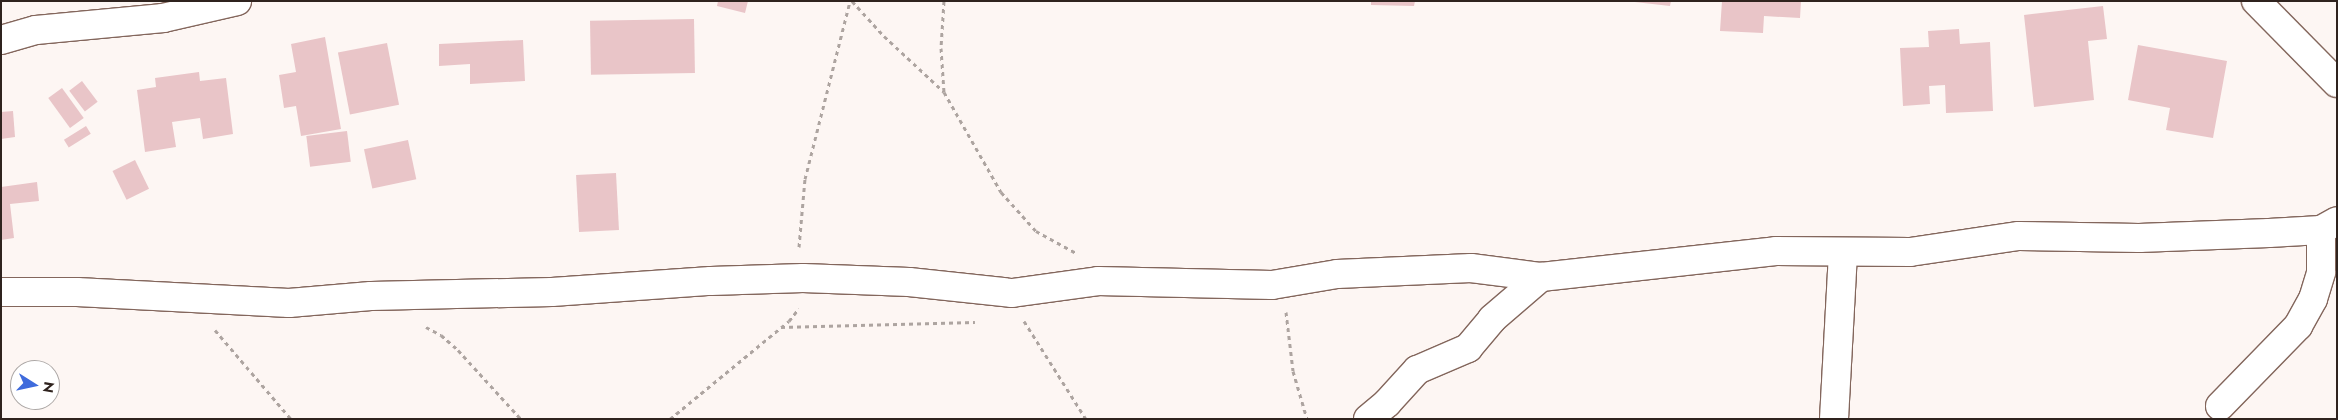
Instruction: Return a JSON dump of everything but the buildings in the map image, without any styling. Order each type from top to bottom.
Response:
[{"type":"street","points":[[1,40],[36,30],[162,18],[237,1]]},
{"type":"street","points":[[2256,1],[2337,83]]},
{"type":"street","points":[[1,292],[77,292],[289,303],[372,296],[552,292],[711,280],[802,278],[909,282],[1010,297],[1098,281],[1272,285],[1337,274],[1471,268],[1541,277],[1776,251],[1910,252],[2019,236],[2139,238],[2329,226],[2321,272],[2313,299],[2298,326],[2220,406]]},
{"type":"street","points":[[1834,419],[1843,252]]},
{"type":"street","points":[[1368,419],[1387,403],[1417,370],[1468,348],[1492,319],[1541,277]]},
{"type":"path","points":[[851,1],[884,36],[944,92],[1001,192],[1036,231],[1076,252],[1098,281]]},
{"type":"path","points":[[670,419],[781,327],[801,305],[802,278],[798,239],[805,179],[851,1]]},
{"type":"path","points":[[944,1],[941,48],[944,92]]},
{"type":"path","points":[[1272,285],[1288,317],[1293,371],[1308,419]]},
{"type":"path","points":[[781,327],[984,321],[1003,311],[1010,297]]},
{"type":"path","points":[[1010,297],[1086,419]]},
{"type":"path","points":[[188,299],[291,419]]},
{"type":"path","points":[[419,325],[441,335],[520,419]]}]
